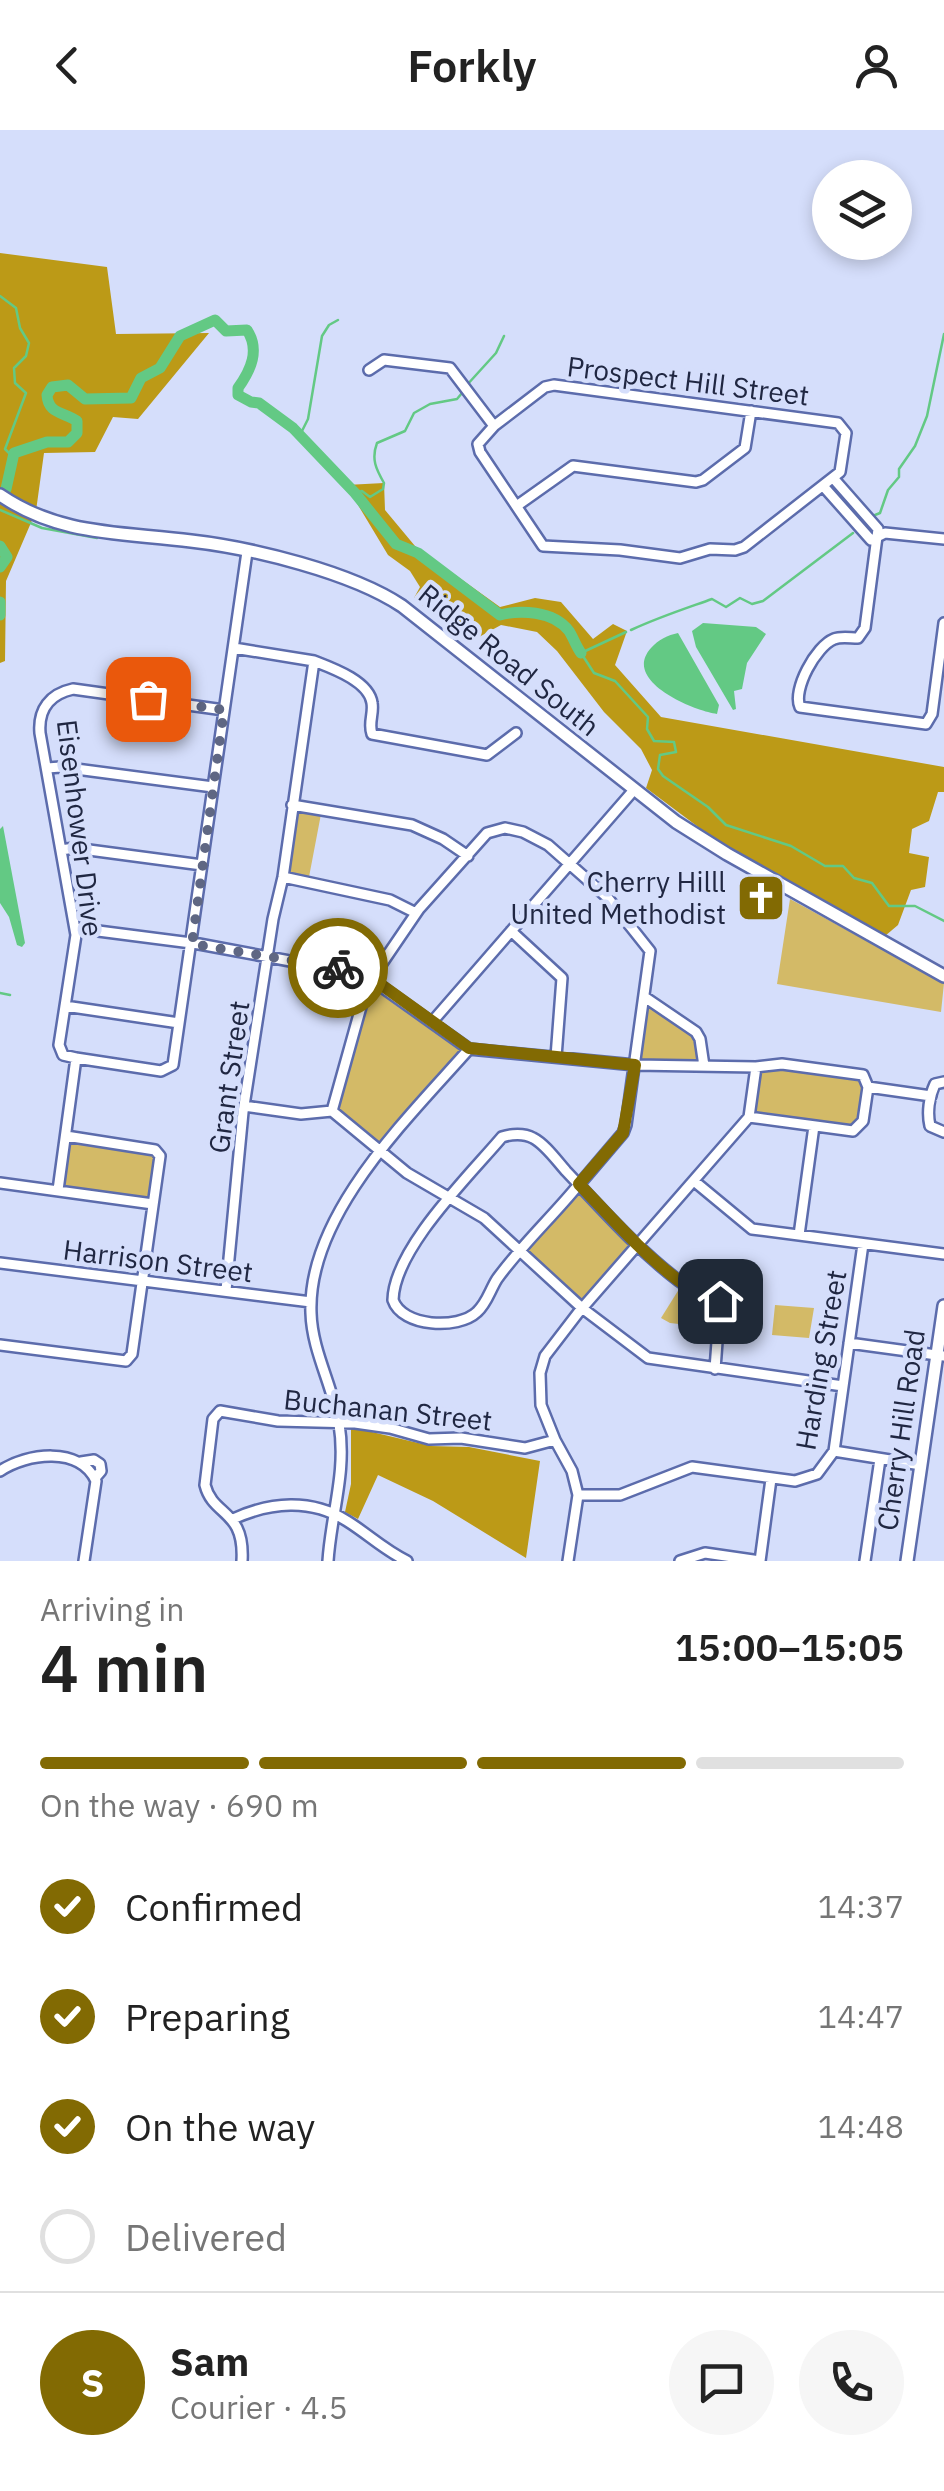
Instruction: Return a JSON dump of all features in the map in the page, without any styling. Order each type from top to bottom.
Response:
[{"type":"main road","name":"Ridge Road South","points":[[0,495],[52,524],[196,541],[247,552],[344,577],[389,597],[633,791],[727,854],[944,976]]},
{"type":"main road","name":"Cherry Hill Road","points":[[907,1561],[941,1356],[944,1306]]},
{"type":"street","points":[[369,370],[384,360],[450,368],[494,426],[480,438],[478,447],[542,546],[680,558],[710,548],[734,550],[744,547],[837,475],[878,530],[878,539],[864,631],[856,638],[827,643],[800,684],[798,704],[805,710],[922,726],[931,718],[944,624]]},
{"type":"street","name":"Prospect Hill Street","points":[[494,426],[554,385],[838,423],[846,434],[837,475]]},
{"type":"street","points":[[518,505],[573,466],[703,480],[744,448],[751,411]]},
{"type":"street","points":[[824,487],[871,540],[885,533],[944,539]]},
{"type":"street","points":[[76,1058],[166,1071],[173,1066],[247,552]]},
{"type":"street","points":[[234,648],[314,660],[335,669],[368,692],[372,700],[372,734],[488,755],[516,733]]},
{"type":"street","name":"Grant Street","points":[[226,1290],[244,1106],[283,877],[314,660]]},
{"type":"street","name":"Eisenhower Drive","points":[[58,1190],[76,1058],[60,1051],[75,928],[40,718],[49,700],[63,691],[78,689],[224,710]]},
{"type":"street","points":[[931,718],[944,720]]},
{"type":"street","points":[[47,768],[60,766],[213,788]]},
{"type":"street","points":[[432,1022],[633,791]]},
{"type":"street","points":[[292,805],[412,825],[468,856]]},
{"type":"street","points":[[332,1112],[366,989],[416,914],[487,833],[505,828],[536,838],[607,898],[650,950],[646,998],[623,1133],[579,1184],[521,1251],[498,1277],[486,1303],[471,1317],[424,1321],[401,1313],[394,1300],[400,1275],[428,1224],[502,1137],[508,1134],[535,1139],[579,1184],[638,1245],[686,1286],[709,1292],[720,1301],[715,1369]]},
{"type":"street","points":[[61,850],[74,848],[202,865]]},
{"type":"street","points":[[283,877],[390,900],[416,914]]},
{"type":"street","points":[[75,928],[330,966],[372,978],[469,1048],[635,1065],[782,1064],[862,1075],[868,1087],[860,1127],[852,1131],[750,1117]]},
{"type":"street","points":[[512,931],[562,978],[556,1057]]},
{"type":"street","points":[[646,998],[696,1032],[704,1066]]},
{"type":"street","points":[[66,1006],[180,1023]]},
{"type":"street","points":[[328,1561],[342,1473],[339,1422],[317,1348],[311,1302],[326,1236],[362,1174],[469,1048]]},
{"type":"street","points":[[568,1561],[578,1495],[572,1471],[541,1405],[540,1373],[553,1343],[750,1117],[756,1067]]},
{"type":"street","points":[[944,1082],[935,1084],[931,1096],[930,1126],[944,1132]]},
{"type":"street","points":[[868,1087],[931,1096]]},
{"type":"street","points":[[244,1106],[302,1114],[332,1112],[407,1173],[484,1218],[582,1308],[648,1358],[843,1386]]},
{"type":"street","points":[[799,1235],[814,1126]]},
{"type":"street","points":[[0,1345],[128,1360],[132,1354],[160,1156],[155,1150],[66,1136]]},
{"type":"street","points":[[694,1181],[752,1230],[944,1254]]},
{"type":"street","points":[[0,1184],[153,1204]]},
{"type":"street","name":"Harding Street","points":[[578,1495],[620,1495],[692,1467],[795,1481],[824,1468],[834,1451],[863,1244]]},
{"type":"street","name":"Harrison Street","points":[[0,1263],[311,1302]]},
{"type":"street","points":[[849,1343],[941,1356]]},
{"type":"street","name":"Buchanan Street","points":[[233,1519],[208,1496],[205,1485],[212,1419],[216,1413],[278,1421],[339,1422],[390,1428],[429,1440],[461,1438],[525,1448],[555,1440]]},
{"type":"street","points":[[834,1451],[921,1466]]},
{"type":"street","points":[[0,1471],[18,1459],[40,1455],[81,1462],[94,1460],[100,1464],[101,1471],[93,1475],[84,1561]]},
{"type":"street","points":[[865,1561],[880,1459]]},
{"type":"street","points":[[680,1561],[705,1554],[760,1561],[771,1479]]},
{"type":"street","points":[[242,1561],[240,1534],[233,1519],[266,1506],[285,1504],[335,1514],[406,1561]]},
{"type":"shaded area","points":[[0,253],[107,267],[116,334],[209,333],[138,419],[113,417],[95,452],[44,453],[36,511],[6,581],[5,661],[0,663]]},
{"type":"shaded area","points":[[384,483],[385,510],[415,546],[500,607],[535,598],[561,602],[593,639],[613,624],[627,631],[615,665],[661,717],[944,767],[944,792],[938,792],[929,821],[912,829],[909,853],[929,857],[925,887],[911,890],[898,925],[885,936],[713,838],[646,788],[652,770],[641,749],[604,712],[557,651],[537,632],[501,625],[468,643],[414,598],[420,587],[410,571],[388,555],[346,485]]},
{"type":"shaded area","points":[[703,623],[756,627],[766,634],[747,663],[742,689],[734,691],[736,709],[733,710],[696,647],[692,631]]},
{"type":"shaded area","points":[[678,633],[719,705],[717,714],[664,692],[645,672],[644,660],[651,648]]},
{"type":"shaded area","points":[[298,810],[321,814],[309,877],[290,872]]},
{"type":"shaded area","points":[[3,826],[25,943],[22,947],[17,945],[9,917],[0,903]]},
{"type":"shaded area","points":[[790,899],[944,983],[941,1012],[777,984]]},
{"type":"shaded area","points":[[372,986],[461,1052],[378,1146],[337,1110]]},
{"type":"shaded area","points":[[652,1006],[695,1036],[698,1061],[641,1060],[647,1010]]},
{"type":"shaded area","points":[[782,1067],[860,1077],[865,1082],[859,1123],[854,1127],[758,1115],[754,1110],[759,1073]]},
{"type":"shaded area","points":[[72,1141],[157,1156],[150,1197],[65,1187],[68,1146]]},
{"type":"shaded area","points":[[579,1191],[631,1244],[583,1301],[527,1249]]},
{"type":"shaded area","points":[[681,1286],[712,1297],[718,1306],[714,1328],[670,1323],[661,1318]]},
{"type":"shaded area","points":[[775,1305],[814,1308],[809,1338],[772,1335]]},
{"type":"shaded area","points":[[351,1429],[431,1446],[469,1447],[540,1461],[526,1558],[433,1501],[378,1475],[358,1519],[345,1512],[351,1484]]},
{"type":"waterway","points":[[0,296],[16,308],[20,328],[29,343],[26,356],[14,368],[15,383],[26,393],[5,449],[13,457]]},
{"type":"waterway","points":[[6,489],[14,453],[47,442],[68,442],[77,433],[77,421],[50,406],[47,395],[52,387],[68,385],[85,399],[131,398],[141,378],[160,368],[180,336],[215,320],[226,331],[247,330],[251,337],[252,360],[238,395],[259,403],[293,428],[355,493],[396,544],[418,553],[500,615],[526,612],[554,619],[569,631],[581,653]]},
{"type":"waterway","points":[[300,435],[308,419],[322,336],[338,320]]},
{"type":"waterway","points":[[875,515],[880,513],[888,490],[899,477],[899,469],[915,446],[927,416],[944,334]]},
{"type":"waterway","points":[[466,386],[496,353],[504,336]]},
{"type":"waterway","points":[[355,493],[362,491],[370,497],[383,489],[374,459],[377,443],[405,431],[414,413],[430,404],[457,399],[462,393]]},
{"type":"waterway","points":[[0,510],[42,528],[97,538]]},
{"type":"waterway","points":[[631,630],[712,599],[726,607],[740,598],[752,604],[763,601],[853,533]]},
{"type":"waterway","points":[[0,546],[7,557],[0,567]]},
{"type":"waterway","points":[[0,602],[0,615]]},
{"type":"waterway","points":[[626,632],[581,653],[594,673],[615,681],[648,717],[647,729],[654,741],[674,742],[676,752],[660,755],[658,769],[663,776],[708,807],[726,825],[791,846],[825,866],[843,866],[854,878],[872,883],[889,906],[915,906],[944,921]]},
{"type":"waterway","points":[[0,993],[10,995]]},
{"type":"way so far","points":[[148,699],[224,710],[192,944],[338,968]]},
{"type":"place","name":"Cherry Hilll United Methodist","points":[[761,898]]},
{"type":"route","points":[[338,968],[372,978],[469,1048],[635,1065],[623,1133],[579,1184],[677,1280],[709,1292],[720,1301]]}]
